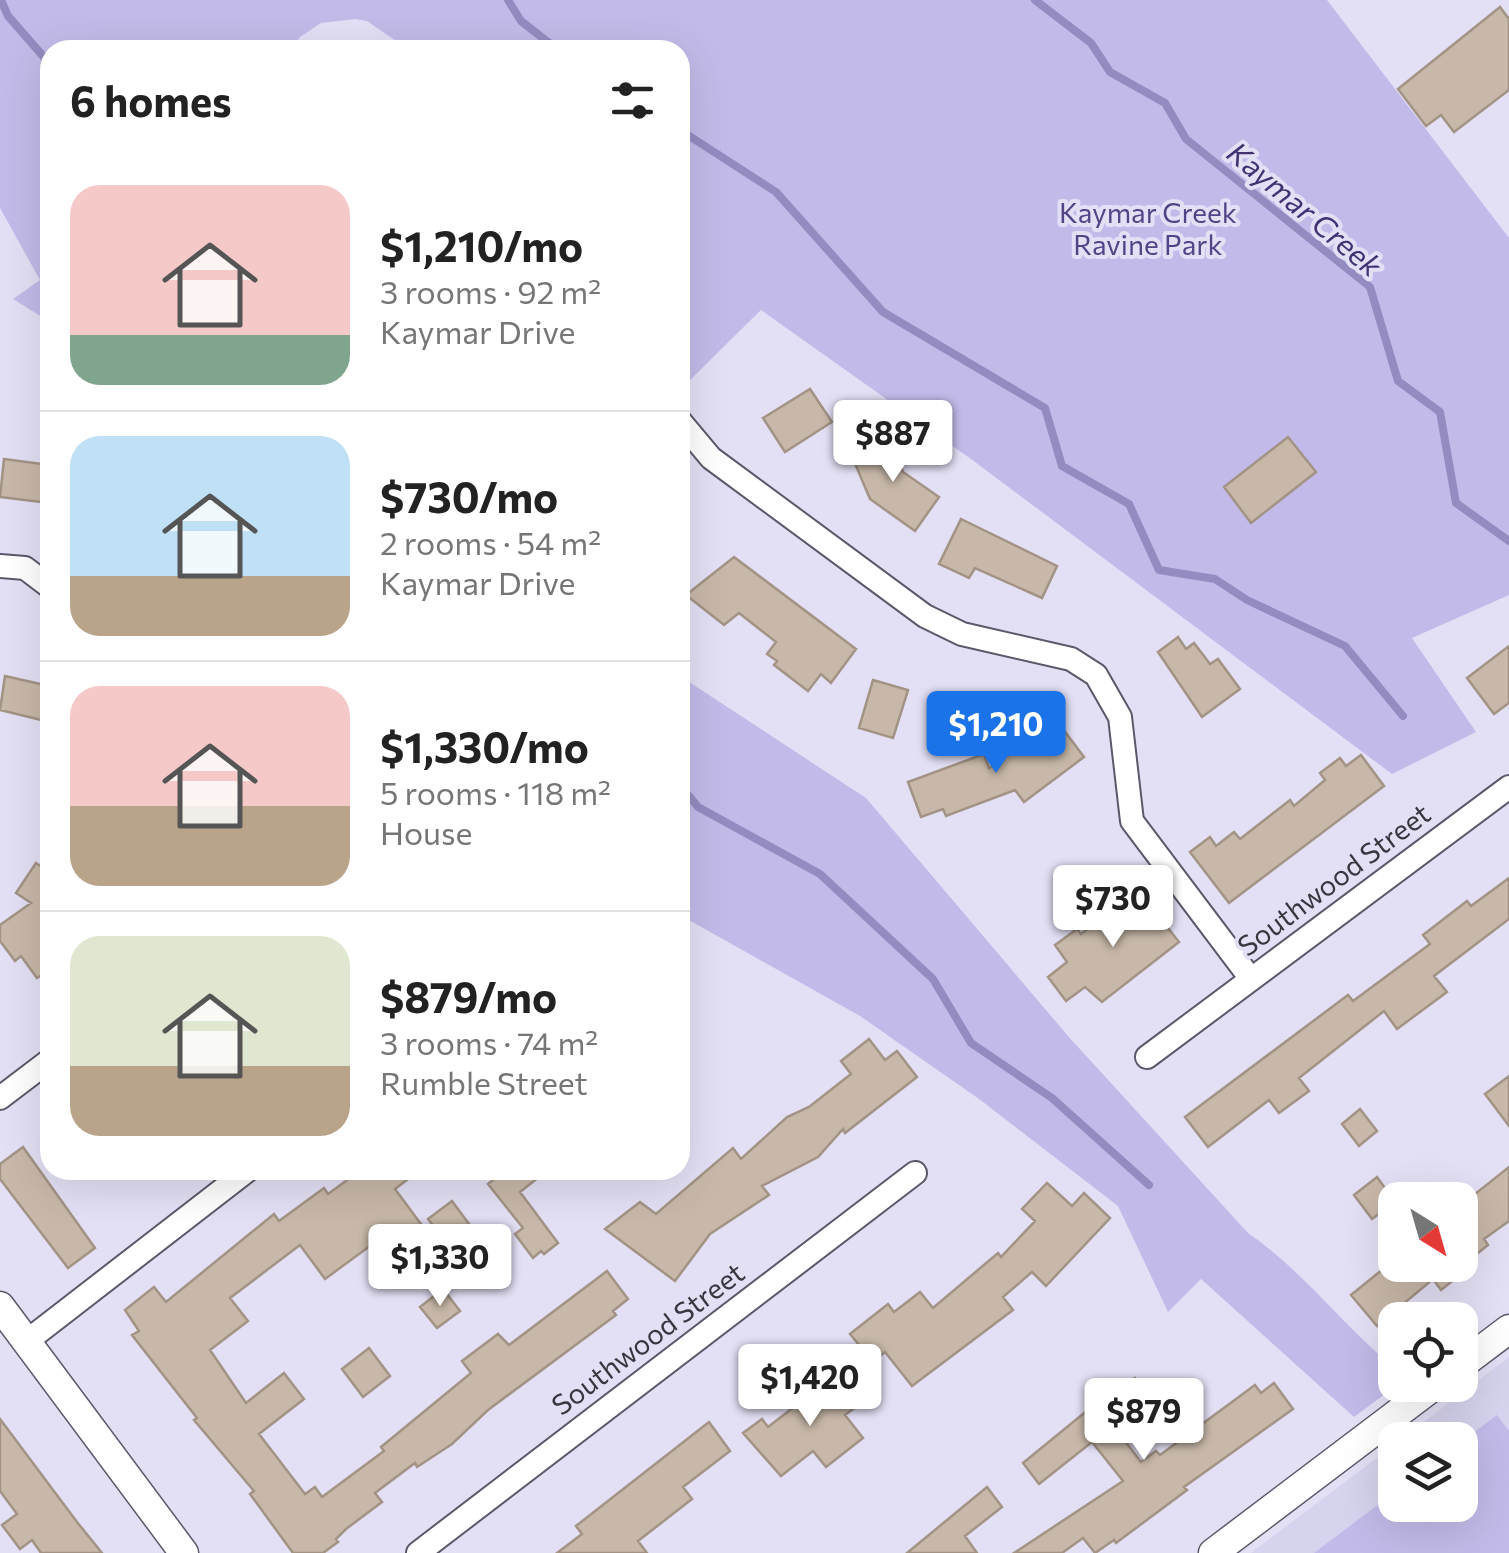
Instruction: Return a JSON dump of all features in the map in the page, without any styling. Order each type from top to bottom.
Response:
[{"type":"street","points":[[690,434],[711,458],[925,616],[962,634],[1071,659],[1096,675],[1120,717],[1132,821],[1251,979]]},
{"type":"street","points":[[0,566],[24,568],[40,580]]},
{"type":"street","name":"Southwood Street","points":[[1147,1057],[1509,787]]},
{"type":"street","points":[[0,1098],[40,1068]]},
{"type":"street","name":"Southwood Street","points":[[418,1553],[915,1173]]},
{"type":"street","points":[[27,1341],[235,1180]]},
{"type":"street","points":[[0,1306],[184,1553]]},
{"type":"street","points":[[1478,1352],[1509,1329]]},
{"type":"street","points":[[1213,1553],[1413,1402]]},
{"type":"shaded area","points":[[1509,1357],[1509,1553],[1251,1553],[1378,1457],[1378,1522],[1478,1522],[1478,1422],[1424,1422],[1450,1402],[1478,1402],[1478,1381]]},
{"type":"green space","name":"Kaymar Creek Ravine Park","points":[[0,0],[1327,0],[1509,238],[1509,595],[1412,638],[1476,732],[1392,774],[971,459],[761,310],[690,380],[690,40],[395,40],[367,21],[355,19],[321,23],[298,40],[40,40],[40,280],[0,208]]},
{"type":"green space","name":"Kaymar Creek Ravine Park","points":[[40,280],[40,316],[13,299]]},
{"type":"green space","points":[[690,683],[866,798],[1068,1036],[1248,1233],[1287,1264],[1378,1353],[1378,1399],[1354,1417],[1201,1279],[1168,1312],[1118,1206],[979,1099],[860,1016],[690,921]]},
{"type":"green space","points":[[1497,1415],[1509,1431],[1509,1553],[1314,1553],[1378,1505],[1378,1522],[1478,1522],[1478,1429]]},
{"type":"building","points":[[1500,7],[1509,19],[1509,90],[1454,132],[1441,115],[1426,126],[1398,89]]},
{"type":"building","points":[[810,389],[832,422],[785,452],[763,418]]},
{"type":"building","points":[[1288,437],[1316,472],[1251,523],[1224,487]]},
{"type":"building","points":[[889,438],[903,472],[939,497],[915,531],[870,499],[851,454]]},
{"type":"building","points":[[4,459],[40,464],[40,502],[0,497]]},
{"type":"building","points":[[961,519],[1057,566],[1042,598],[975,568],[969,578],[939,564]]},
{"type":"building","points":[[734,557],[856,649],[831,683],[821,674],[808,691],[774,665],[777,661],[767,654],[776,642],[739,613],[724,625],[690,598],[690,592]]},
{"type":"building","points":[[1178,637],[1186,649],[1194,643],[1210,664],[1218,659],[1240,689],[1202,717],[1158,652]]},
{"type":"building","points":[[1509,646],[1509,703],[1494,714],[1467,678]]},
{"type":"building","points":[[5,676],[40,684],[40,720],[0,710]]},
{"type":"building","points":[[873,680],[908,690],[893,738],[859,728]]},
{"type":"building","points":[[1063,729],[1084,757],[1024,802],[1015,790],[946,816],[943,809],[921,817],[908,782],[984,754],[989,768],[1037,733],[1045,743]]},
{"type":"building","points":[[1361,755],[1384,786],[1229,903],[1190,852],[1210,837],[1216,846],[1234,832],[1240,839],[1290,800],[1294,806],[1325,780],[1320,773],[1340,758],[1346,766]]},
{"type":"building","points":[[36,863],[40,866],[37,978],[21,956],[15,961],[0,941],[0,925],[31,903],[16,893]]},
{"type":"building","points":[[1509,878],[1509,919],[1434,976],[1447,992],[1397,1029],[1384,1011],[1299,1078],[1309,1091],[1279,1113],[1269,1100],[1208,1147],[1185,1117],[1348,995],[1353,1001],[1430,944],[1423,935],[1467,901],[1471,906]]},
{"type":"building","points":[[1138,890],[1179,942],[1102,1002],[1085,987],[1066,1001],[1048,977],[1067,962],[1055,945],[1077,929],[1081,934]]},
{"type":"building","points":[[869,1039],[885,1060],[897,1051],[917,1077],[845,1133],[843,1129],[818,1157],[762,1186],[769,1195],[710,1234],[675,1281],[605,1229],[640,1202],[656,1214],[733,1148],[741,1159],[787,1117],[809,1107],[851,1074],[841,1061]]},
{"type":"building","points":[[1509,1076],[1509,1126],[1485,1094]]},
{"type":"building","points":[[1360,1109],[1377,1131],[1359,1146],[1342,1124]]},
{"type":"building","points":[[23,1147],[40,1171],[40,1180],[47,1180],[95,1248],[68,1268],[0,1179],[0,1164]]},
{"type":"building","points":[[1509,1167],[1509,1221],[1484,1239],[1488,1245],[1478,1253],[1478,1192]]},
{"type":"building","points":[[1377,1177],[1381,1182],[1378,1215],[1372,1219],[1354,1195]]},
{"type":"building","points":[[347,1180],[407,1180],[395,1189],[432,1239],[394,1268],[374,1243],[325,1279],[300,1245],[230,1298],[248,1321],[210,1350],[246,1403],[284,1373],[304,1399],[259,1434],[305,1494],[315,1487],[322,1497],[384,1451],[381,1447],[471,1373],[462,1361],[498,1334],[509,1345],[607,1271],[628,1299],[613,1311],[616,1315],[488,1410],[452,1444],[417,1467],[415,1463],[375,1493],[382,1502],[346,1529],[336,1539],[338,1542],[323,1553],[293,1553],[250,1494],[254,1491],[194,1420],[197,1418],[132,1335],[139,1331],[125,1310],[154,1287],[166,1302],[274,1214],[279,1221],[324,1188],[328,1194]]},
{"type":"building","points":[[493,1180],[535,1180],[520,1192],[558,1243],[533,1258],[515,1234],[523,1228],[488,1184]]},
{"type":"building","points":[[1047,1183],[1072,1206],[1084,1193],[1110,1218],[1046,1286],[1032,1272],[1003,1297],[1013,1310],[912,1386],[885,1352],[873,1362],[850,1334],[888,1304],[894,1312],[920,1292],[933,1308],[998,1253],[1001,1257],[1035,1221],[1022,1209]]},
{"type":"building","points":[[452,1201],[472,1228],[448,1245],[428,1219]]},
{"type":"building","points":[[1378,1273],[1378,1282],[1429,1282],[1406,1302],[1378,1302],[1377,1326],[1351,1295]]},
{"type":"building","points":[[1435,1282],[1451,1282],[1441,1290]]},
{"type":"building","points":[[443,1289],[460,1311],[437,1328],[420,1307]]},
{"type":"building","points":[[369,1348],[390,1376],[363,1397],[342,1369]]},
{"type":"building","points":[[838,1373],[861,1403],[845,1415],[863,1438],[826,1467],[813,1451],[781,1476],[743,1433],[762,1419],[768,1427]]},
{"type":"building","points":[[1135,1378],[1151,1398],[1115,1428],[1141,1462],[1156,1451],[1160,1455],[1255,1385],[1261,1393],[1274,1383],[1293,1409],[1184,1487],[1187,1490],[1116,1543],[1114,1540],[1095,1553],[1083,1538],[1062,1553],[1014,1553],[1123,1481],[1092,1442],[1039,1484],[1023,1463],[1094,1405],[1096,1409]]},
{"type":"building","points":[[0,1419],[102,1553],[41,1553],[32,1540],[20,1549],[2,1525],[17,1514],[0,1491]]},
{"type":"building","points":[[709,1422],[730,1451],[683,1487],[692,1499],[638,1541],[647,1553],[557,1553],[582,1534],[576,1526]]},
{"type":"building","points":[[987,1487],[1002,1507],[965,1536],[977,1553],[907,1553]]},
{"type":"waterway","points":[[1,0],[8,16],[40,53]]},
{"type":"waterway","points":[[508,0],[521,21],[545,40]]},
{"type":"waterway","name":"Kaymar Creek","points":[[1035,0],[1091,43],[1110,72],[1165,103],[1186,139],[1370,287],[1398,381],[1440,412],[1456,503],[1509,541]]},
{"type":"waterway","points":[[690,136],[776,192],[883,312],[1045,408],[1062,466],[1129,504],[1159,570],[1215,579],[1247,600],[1345,646],[1403,716]]},
{"type":"waterway","points":[[690,797],[698,807],[820,874],[933,979],[971,1043],[1052,1098],[1149,1185]]}]
